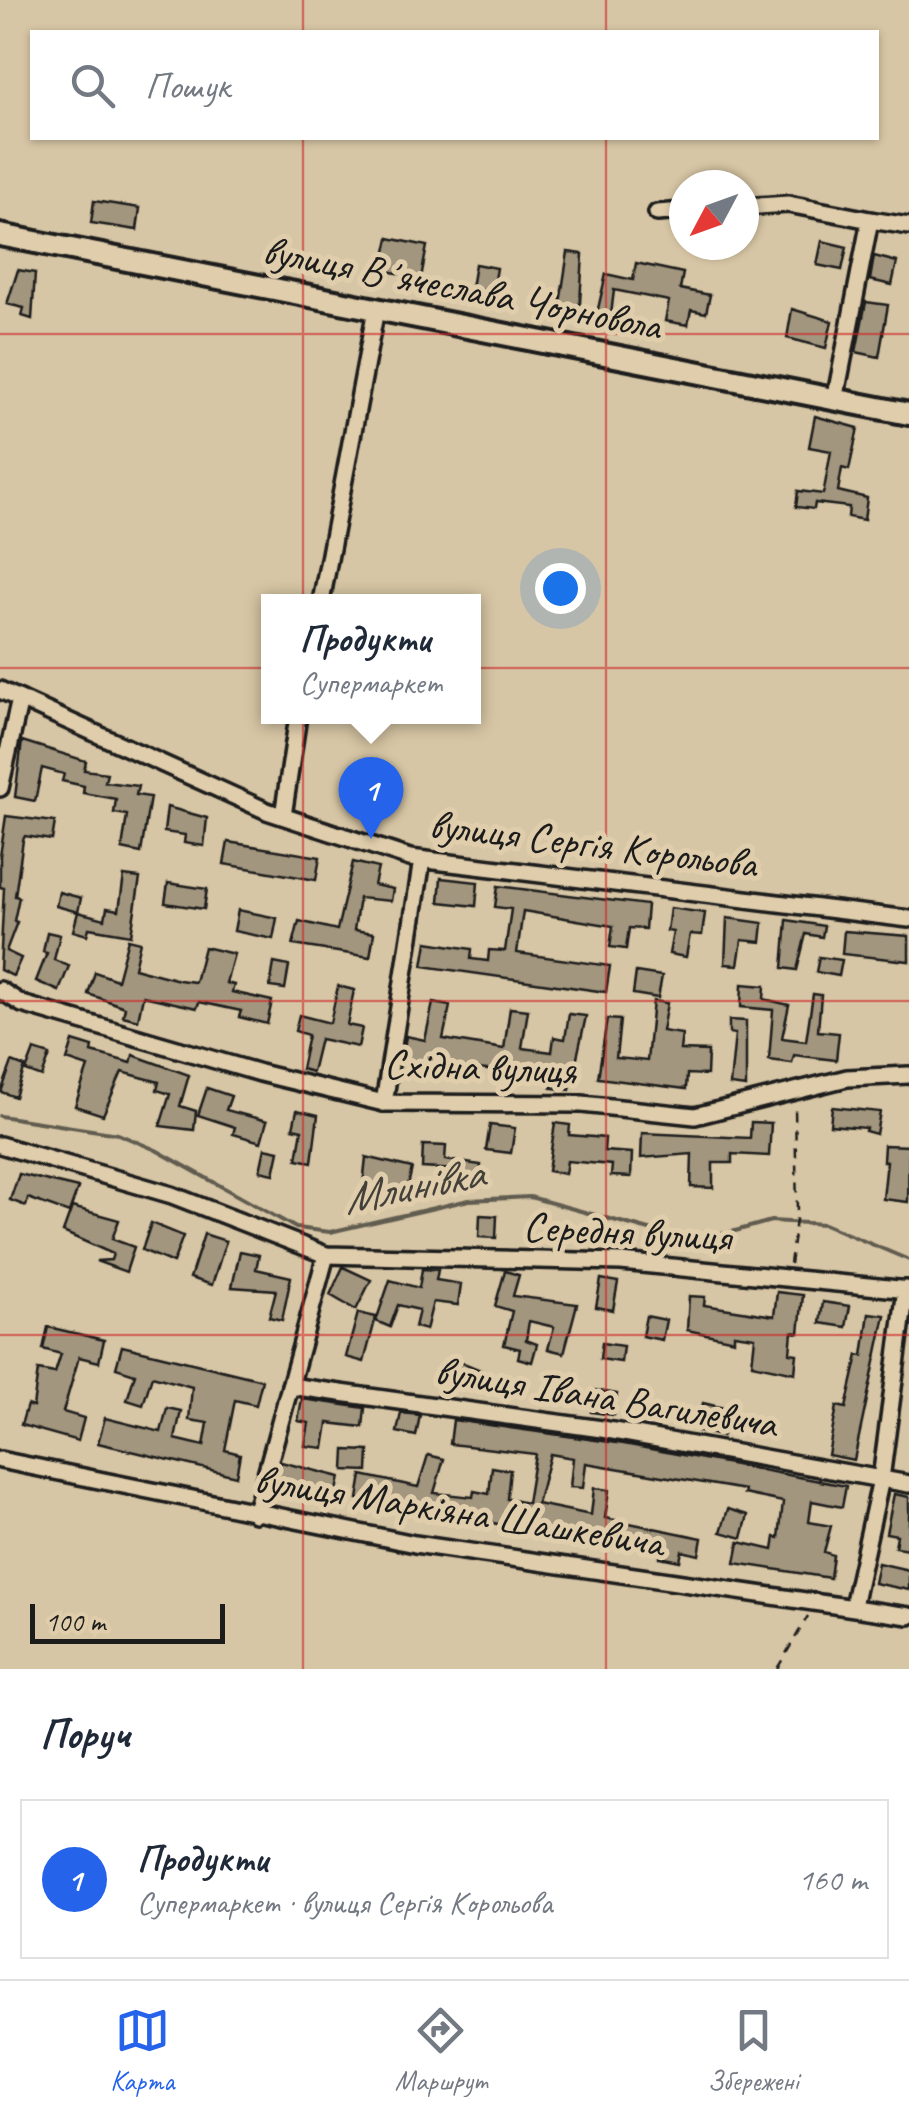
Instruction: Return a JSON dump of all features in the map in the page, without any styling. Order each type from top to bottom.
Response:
[{"type":"main road","name":"вулиця Вʼячеслава Чорновола","points":[[0,235],[909,414]]},
{"type":"street","points":[[759,206],[788,204],[909,226]]},
{"type":"street","points":[[658,213],[669,212]]},
{"type":"street","points":[[835,400],[870,220]]},
{"type":"street","points":[[323,594],[376,309]]},
{"type":"street","name":"вулиця Сергія Корольова","points":[[0,690],[283,816],[422,860],[555,873],[909,920]]},
{"type":"street","points":[[0,788],[20,699]]},
{"type":"street","points":[[283,816],[297,724]]},
{"type":"street","points":[[384,1102],[422,860]]},
{"type":"street","name":"Східна вулиця","points":[[0,990],[22,1004],[260,1073],[384,1102],[582,1104],[694,1116],[846,1078],[909,1075]]},
{"type":"street","name":"Середня вулиця","points":[[0,1144],[172,1195],[326,1255],[621,1262],[907,1290]]},
{"type":"street","points":[[255,1514],[326,1255]]},
{"type":"street","points":[[853,1606],[881,1479],[907,1290]]},
{"type":"street","name":"вулиця Івана Вагилевича","points":[[290,1386],[602,1428],[909,1484]]},
{"type":"street","name":"вулиця Маркіяна Шашкевича","points":[[0,1460],[415,1544],[909,1616]]},
{"type":"path","points":[[787,1277],[796,1238],[795,1091]]},
{"type":"path","points":[[778,1669],[818,1603]]},
{"type":"building","points":[[94,201],[140,208],[137,230],[91,223]]},
{"type":"building","points":[[389,238],[427,246],[421,278],[382,270]]},
{"type":"building","points":[[822,241],[847,247],[842,270],[817,265]]},
{"type":"building","points":[[568,252],[583,254],[579,319],[558,316]]},
{"type":"building","points":[[874,256],[897,262],[892,285],[870,280]]},
{"type":"building","points":[[636,263],[683,273],[680,289],[710,295],[706,313],[691,310],[688,325],[665,321],[669,301],[614,290],[610,323],[595,322],[606,274],[633,280]]},
{"type":"building","points":[[475,264],[497,268],[493,292],[471,288]]},
{"type":"building","points":[[18,270],[35,273],[32,319],[22,316],[24,308],[7,304]]},
{"type":"building","points":[[866,302],[888,305],[879,357],[856,352]]},
{"type":"building","points":[[792,309],[832,321],[826,348],[787,338]]},
{"type":"building","points":[[815,416],[858,428],[849,470],[842,468],[838,491],[867,498],[864,520],[848,517],[849,507],[815,503],[814,509],[796,507],[798,491],[823,494],[824,490],[831,451],[809,447]]},
{"type":"building","points":[[22,741],[86,761],[84,770],[107,773],[105,782],[138,786],[136,795],[150,797],[141,853],[122,849],[127,815],[114,813],[116,799],[83,793],[84,786],[62,781],[64,774],[42,768],[35,801],[15,797]]},
{"type":"building","points":[[369,774],[397,778],[392,811],[365,806]]},
{"type":"building","points":[[167,807],[207,818],[204,846],[184,843],[185,835],[164,832]]},
{"type":"building","points":[[6,816],[55,822],[52,840],[25,836],[23,840],[15,896],[19,897],[14,921],[17,922],[6,951],[21,958],[13,976],[0,970],[4,888],[0,887],[0,856]]},
{"type":"building","points":[[228,842],[320,857],[316,880],[224,864]]},
{"type":"building","points":[[353,862],[378,868],[374,885],[393,889],[391,901],[359,898],[354,930],[374,933],[370,957],[293,945],[299,921],[337,930]]},
{"type":"building","points":[[124,876],[140,878],[131,935],[89,928],[87,935],[73,931],[78,912],[105,919],[107,908],[119,910]]},
{"type":"building","points":[[441,878],[478,882],[476,906],[439,902]]},
{"type":"building","points":[[168,883],[207,889],[204,909],[165,903]]},
{"type":"building","points":[[498,886],[647,905],[645,929],[629,928],[626,949],[610,947],[613,926],[523,911],[517,953],[610,966],[606,992],[423,966],[427,942],[472,949],[471,959],[488,961],[489,950],[505,951],[511,909],[495,907]]},
{"type":"building","points":[[59,892],[81,898],[78,912],[56,906]]},
{"type":"building","points":[[670,908],[705,913],[702,935],[690,934],[686,957],[669,954],[673,932],[667,931]]},
{"type":"building","points":[[238,910],[277,918],[273,939],[234,931]]},
{"type":"building","points":[[727,918],[763,923],[761,942],[742,940],[738,965],[725,964]]},
{"type":"building","points":[[787,920],[824,926],[822,937],[806,934],[797,970],[783,968]]},
{"type":"building","points":[[844,931],[909,936],[909,961],[842,954]]},
{"type":"building","points":[[47,932],[60,935],[54,960],[69,966],[59,991],[36,981],[47,953],[43,952]]},
{"type":"building","points":[[128,939],[140,942],[134,968],[179,980],[195,982],[204,947],[234,954],[226,983],[234,985],[232,992],[272,1001],[267,1024],[239,1017],[241,1011],[199,1002],[197,1008],[143,996],[138,1020],[123,1016],[125,1007],[88,994],[95,972],[117,980]]},
{"type":"building","points":[[819,957],[842,960],[839,976],[816,972]]},
{"type":"building","points":[[274,963],[289,966],[285,989],[270,987]]},
{"type":"building","points":[[636,972],[662,976],[658,998],[633,994]]},
{"type":"building","points":[[742,984],[765,986],[764,999],[789,1005],[782,1038],[806,1041],[813,994],[821,995],[818,1031],[839,1033],[836,1060],[794,1055],[792,1063],[769,1060],[773,1010],[741,1007]]},
{"type":"building","points":[[338,986],[354,990],[347,1025],[362,1028],[358,1047],[320,1039],[312,1072],[301,1069],[308,1035],[295,1031],[299,1015],[330,1023]]},
{"type":"building","points":[[653,1001],[667,1003],[662,1031],[682,1034],[680,1050],[708,1051],[707,1075],[687,1074],[686,1089],[598,1078],[607,1019],[620,1020],[616,1058],[647,1061]]},
{"type":"building","points":[[433,1003],[450,1006],[443,1039],[504,1049],[510,1008],[528,1010],[522,1048],[552,1052],[554,1037],[565,1039],[569,1014],[586,1016],[570,1090],[552,1088],[554,1078],[402,1060],[406,1036],[425,1040]]},
{"type":"building","points":[[729,1020],[746,1021],[746,1087],[730,1085],[735,1034],[729,1033]]},
{"type":"building","points":[[73,1041],[93,1047],[92,1052],[131,1063],[133,1055],[189,1075],[180,1106],[196,1111],[194,1130],[160,1126],[170,1094],[157,1090],[159,1082],[122,1072],[103,1115],[75,1106],[88,1067],[67,1060]]},
{"type":"building","points":[[34,1050],[50,1055],[42,1077],[26,1071]]},
{"type":"building","points":[[12,1062],[25,1067],[15,1097],[1,1092]]},
{"type":"building","points":[[207,1088],[231,1096],[226,1110],[267,1121],[261,1142],[233,1134],[235,1127],[198,1115]]},
{"type":"building","points":[[832,1107],[880,1112],[876,1134],[865,1131],[866,1128],[830,1125]]},
{"type":"building","points":[[297,1110],[318,1115],[312,1162],[297,1159],[302,1130],[293,1128]]},
{"type":"building","points":[[751,1122],[771,1123],[769,1156],[732,1154],[732,1163],[713,1163],[713,1188],[691,1187],[692,1154],[641,1158],[642,1133],[750,1138]]},
{"type":"building","points":[[555,1123],[570,1125],[569,1135],[605,1138],[604,1151],[632,1153],[631,1177],[611,1176],[612,1165],[567,1161],[565,1174],[548,1171]]},
{"type":"building","points":[[490,1125],[515,1128],[511,1153],[486,1150]]},
{"type":"building","points":[[423,1145],[446,1146],[445,1160],[481,1165],[478,1183],[456,1180],[457,1170],[422,1168]]},
{"type":"building","points":[[884,1145],[909,1146],[908,1202],[883,1199],[887,1161],[883,1161]]},
{"type":"building","points":[[265,1148],[279,1151],[274,1174],[260,1171]]},
{"type":"building","points":[[366,1157],[412,1168],[407,1190],[393,1187],[391,1200],[362,1194]]},
{"type":"building","points":[[19,1174],[78,1188],[69,1213],[28,1198],[26,1206],[10,1200]]},
{"type":"building","points":[[72,1207],[119,1220],[112,1239],[134,1247],[126,1272],[96,1261],[111,1260],[113,1254],[63,1232]]},
{"type":"building","points":[[480,1215],[497,1216],[496,1238],[479,1237]]},
{"type":"building","points":[[151,1223],[183,1236],[173,1263],[142,1250]]},
{"type":"building","points":[[204,1234],[226,1241],[212,1285],[190,1278]]},
{"type":"building","points":[[240,1251],[259,1255],[256,1269],[291,1277],[282,1320],[269,1317],[276,1290],[232,1287]]},
{"type":"building","points":[[343,1267],[371,1280],[356,1310],[330,1295]]},
{"type":"building","points":[[422,1269],[438,1270],[436,1280],[461,1284],[458,1305],[433,1302],[426,1330],[415,1327],[419,1310],[398,1305],[390,1327],[376,1321],[390,1280],[419,1288]]},
{"type":"building","points":[[505,1271],[519,1275],[513,1296],[577,1304],[564,1353],[548,1349],[554,1327],[529,1321],[526,1340],[537,1344],[532,1362],[518,1358],[520,1349],[504,1345],[512,1311],[495,1306]]},
{"type":"building","points":[[601,1279],[618,1282],[613,1310],[596,1307]]},
{"type":"building","points":[[777,1292],[803,1295],[799,1333],[792,1332],[790,1353],[797,1354],[795,1373],[752,1364],[755,1337],[734,1334],[734,1340],[687,1330],[689,1296],[705,1297],[704,1305],[774,1316]]},
{"type":"building","points":[[823,1302],[850,1306],[846,1327],[820,1323]]},
{"type":"building","points":[[358,1313],[376,1317],[364,1362],[346,1357]]},
{"type":"building","points":[[869,1313],[885,1315],[854,1460],[828,1455],[837,1406],[846,1408],[858,1355],[863,1356]]},
{"type":"building","points":[[646,1316],[666,1320],[662,1340],[642,1336]]},
{"type":"building","points":[[48,1327],[104,1340],[99,1362],[79,1357],[63,1412],[84,1418],[78,1441],[21,1425],[27,1405],[33,1407],[38,1370],[55,1373],[61,1354],[43,1349]]},
{"type":"building","points":[[602,1343],[623,1346],[621,1362],[600,1359]]},
{"type":"building","points":[[122,1346],[262,1380],[256,1405],[235,1400],[225,1450],[240,1454],[236,1476],[98,1443],[105,1418],[161,1432],[167,1408],[181,1411],[175,1439],[204,1446],[208,1423],[189,1420],[192,1387],[152,1376],[143,1405],[127,1400],[135,1374],[116,1368]]},
{"type":"building","points":[[456,1360],[483,1371],[475,1389],[448,1378]]},
{"type":"building","points":[[594,1390],[617,1394],[614,1415],[591,1412]]},
{"type":"building","points":[[302,1399],[365,1408],[363,1427],[328,1423],[324,1448],[305,1446],[309,1423],[298,1421]]},
{"type":"building","points":[[703,1403],[728,1409],[722,1436],[698,1431]]},
{"type":"building","points":[[401,1413],[420,1415],[416,1436],[397,1432]]},
{"type":"building","points":[[453,1420],[624,1444],[846,1486],[842,1507],[812,1501],[809,1522],[831,1526],[824,1552],[833,1555],[830,1578],[735,1563],[739,1542],[773,1550],[775,1537],[779,1538],[783,1502],[744,1494],[745,1490],[586,1463],[583,1488],[570,1487],[573,1458],[550,1454],[537,1504],[591,1515],[594,1488],[609,1490],[605,1518],[702,1538],[699,1555],[682,1551],[680,1561],[660,1557],[662,1548],[565,1536],[358,1499],[362,1475],[418,1487],[428,1455],[444,1459],[434,1493],[473,1497],[474,1491],[489,1494],[492,1467],[510,1470],[507,1499],[527,1503],[535,1454],[450,1444]]},
{"type":"building","points":[[345,1450],[369,1451],[368,1471],[344,1470]]},
{"type":"building","points":[[281,1462],[340,1477],[336,1496],[275,1485]]},
{"type":"building","points":[[894,1494],[909,1497],[909,1549],[895,1547],[897,1535],[886,1533]]},
{"type":"building","points":[[728,1509],[748,1515],[742,1538],[721,1532]]},
{"type":"building","points":[[878,1563],[909,1570],[909,1590],[874,1583]]},
{"type":"waterway","name":"Млинівка","points":[[0,1116],[118,1134],[156,1150],[296,1228],[330,1232],[469,1200],[530,1197],[675,1237],[728,1233],[771,1221],[824,1224],[909,1260]]},
{"type":"place","name":"Продукти","points":[[371,839]]}]
